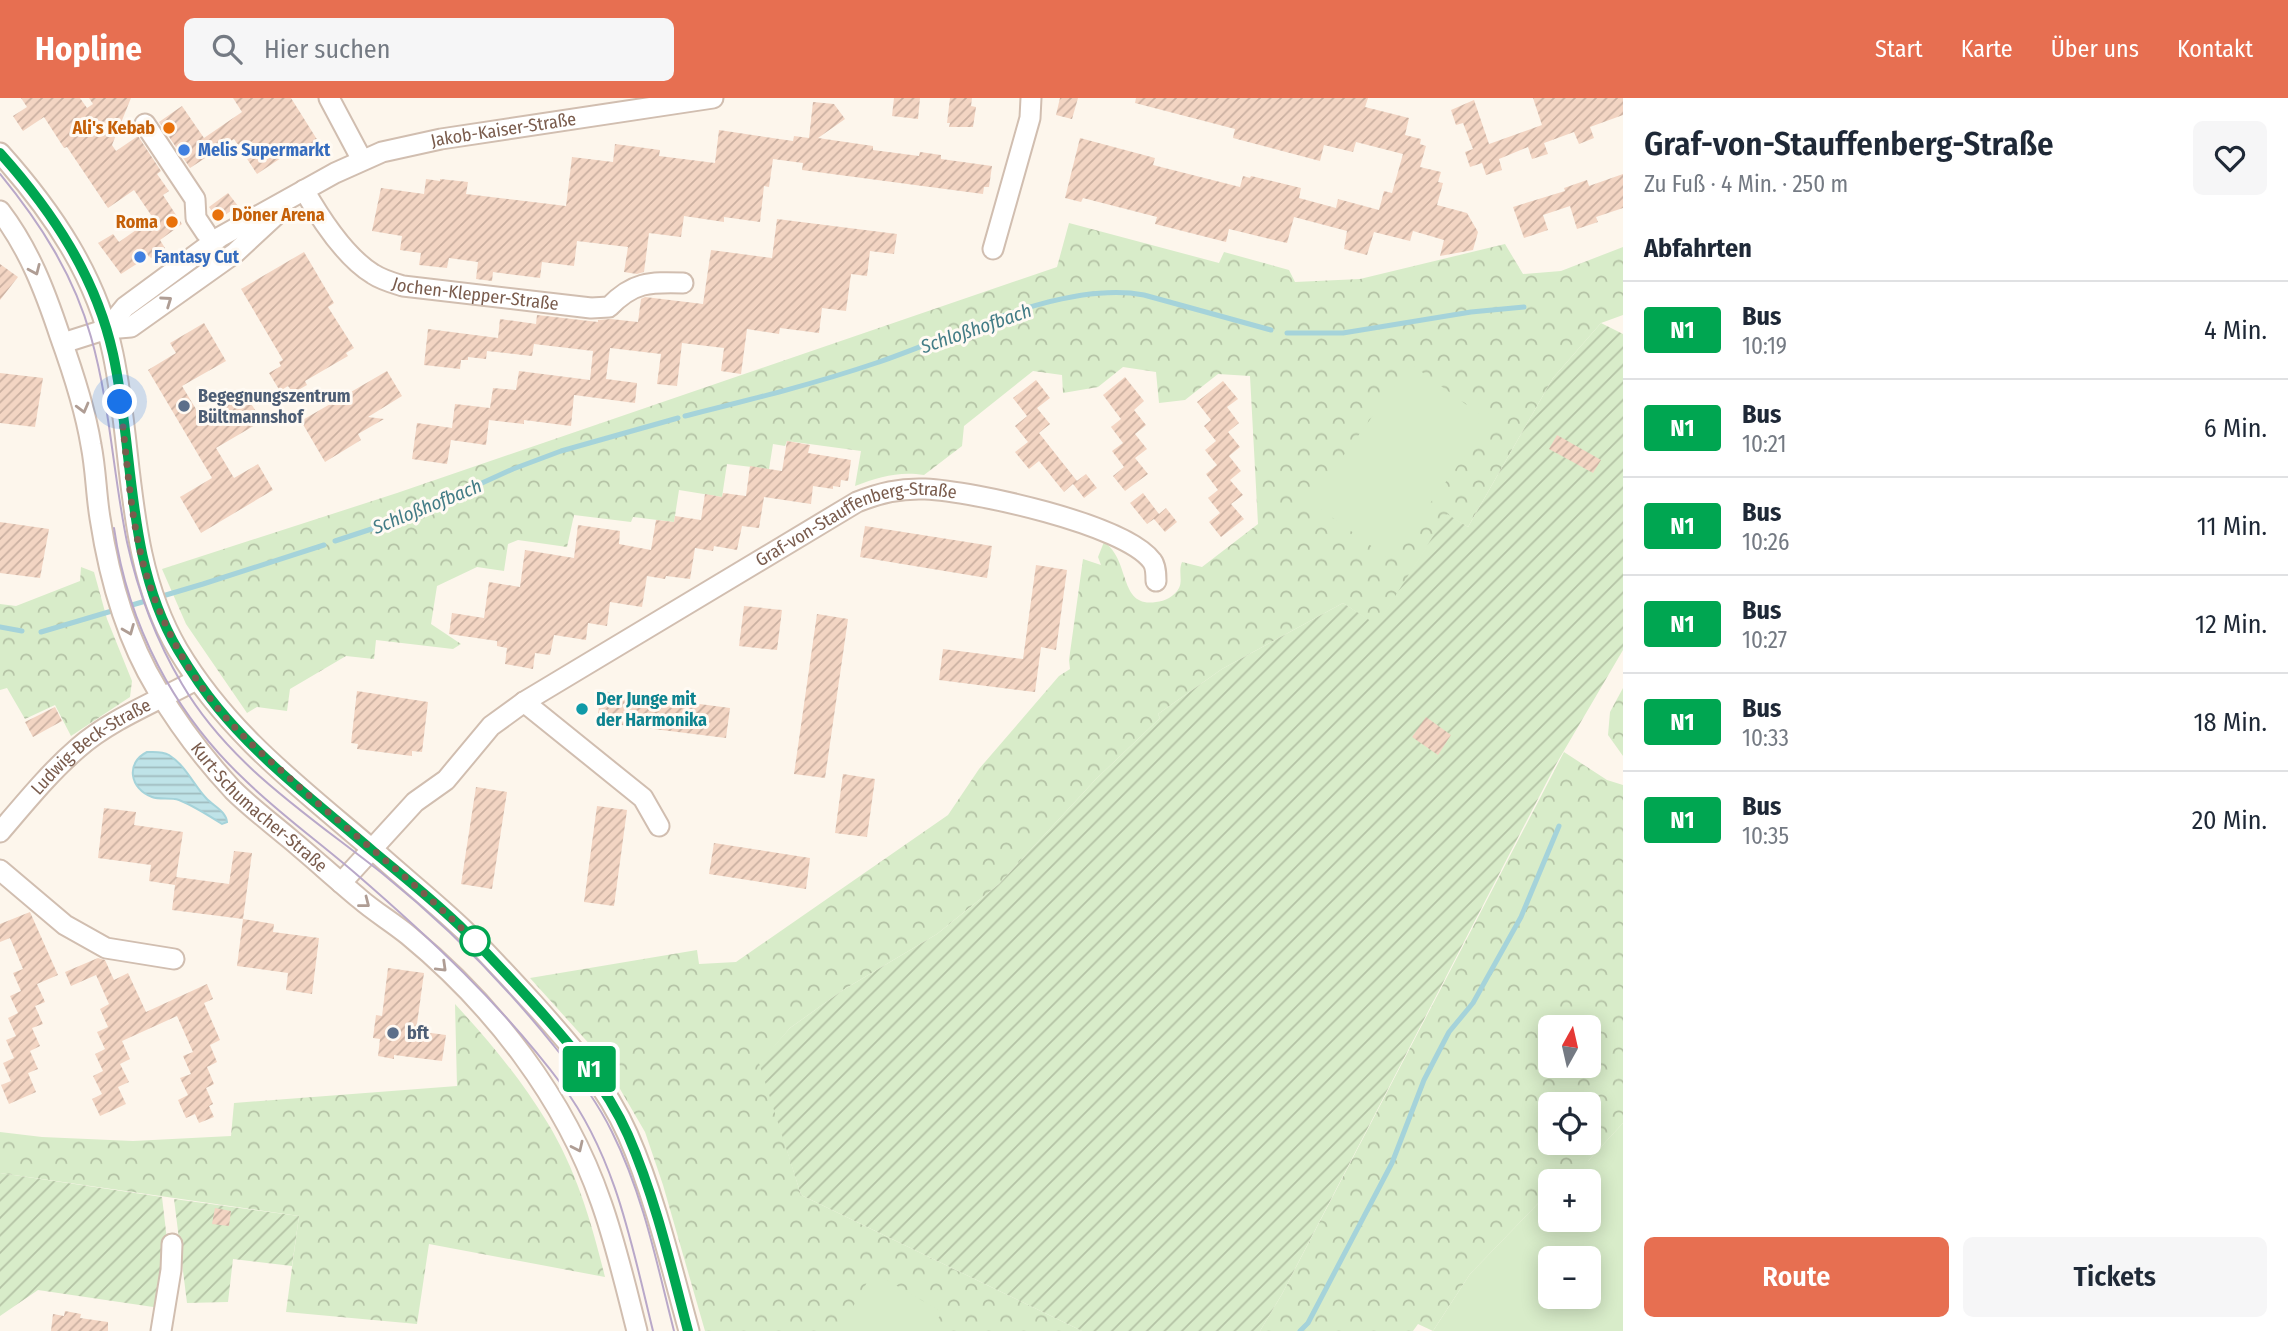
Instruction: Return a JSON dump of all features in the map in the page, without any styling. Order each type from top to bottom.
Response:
[{"type":"street","points":[[329,98],[362,160]]},
{"type":"street","name":"Jakob-Kaiser-Straße","points":[[107,329],[125,307],[213,243],[362,160],[400,147],[441,139],[676,101],[713,98]]},
{"type":"street","points":[[993,249],[1030,118],[1031,98]]},
{"type":"street","points":[[145,124],[195,199],[196,218],[206,233]]},
{"type":"street","points":[[0,153],[22,177],[71,246],[93,291],[107,329],[117,375],[134,515],[143,565],[162,619],[193,674],[216,707],[253,745],[463,929],[578,1054],[598,1082],[627,1133],[647,1188],[688,1331]]},
{"type":"street","name":"Jochen-Klepper-Straße","points":[[304,190],[325,223],[359,264],[374,275],[403,286],[591,308],[609,307],[633,286],[658,282],[683,283]]},
{"type":"street","name":"Kurt-Schumacher-Straße","points":[[0,211],[21,240],[36,270],[63,343],[86,419],[100,518],[112,574],[124,617],[158,691],[194,742],[235,791],[341,883],[407,935],[474,998],[512,1042],[556,1103],[578,1146],[601,1200],[637,1331]]},
{"type":"street","points":[[63,343],[107,329]]},
{"type":"street","name":"Graf-von-Stauffenberg-Straße","points":[[341,883],[415,802],[446,780],[491,726],[524,702],[857,502],[886,491],[925,489],[1014,502],[1100,530],[1138,547],[1154,563],[1156,581]]},
{"type":"street","name":"Ludwig-Beck-Straße","points":[[0,832],[50,774],[79,746],[158,691],[193,674]]},
{"type":"street","points":[[524,702],[643,798],[659,825]]},
{"type":"street","points":[[0,870],[65,925],[106,948],[174,959]]},
{"type":"street","points":[[161,1331],[173,1244]]},
{"type":"green space","points":[[1069,223],[1219,263],[1224,252],[1289,270],[1295,282],[1360,279],[1505,244],[1523,274],[1561,271],[1623,247],[1623,315],[1601,323],[1553,378],[1468,527],[1447,515],[1377,626],[1343,603],[1222,669],[1158,714],[1160,718],[1096,779],[999,884],[937,934],[843,990],[790,1028],[760,1063],[801,1195],[1082,1331],[705,1331],[645,1132],[602,1058],[530,978],[697,950],[699,964],[736,962],[948,815],[979,769],[1059,676],[1070,669],[1083,559],[1101,565],[1098,557],[1104,542],[1118,560],[1136,598],[1144,602],[1166,600],[1179,588],[1182,562],[1202,567],[1258,524],[1250,376],[1218,374],[1185,400],[1159,403],[1156,372],[1123,367],[1098,387],[1063,393],[1062,375],[1033,371],[964,426],[962,446],[924,475],[889,476],[855,486],[861,451],[787,441],[785,446],[773,444],[769,469],[727,464],[722,497],[679,490],[674,522],[633,517],[631,522],[574,515],[567,547],[518,540],[508,544],[504,571],[477,567],[437,586],[431,624],[461,644],[453,649],[376,640],[374,659],[346,656],[290,689],[287,711],[257,707],[247,713],[186,624],[162,569],[397,493],[1057,267]]},
{"type":"green space","points":[[1601,323],[1623,334],[1623,650],[1555,766],[1282,1294],[1260,1331],[1082,1331],[801,1195],[759,1063],[790,1028],[843,990],[937,934],[999,884],[1096,779],[1160,718],[1158,714],[1222,669],[1343,603],[1377,625],[1447,514],[1468,527],[1553,378]]},
{"type":"green space","points":[[1411,364],[1490,422],[1389,559],[1310,501]]},
{"type":"green space","points":[[81,567],[94,572],[107,619],[132,681],[130,697],[71,736],[55,705],[25,719],[7,688],[0,690],[0,604],[16,606],[80,581]]},
{"type":"green space","points":[[1623,688],[1623,756],[1608,735],[1610,712]]},
{"type":"green space","points":[[1564,752],[1607,780],[1623,785],[1623,1123],[1601,1147],[1601,1092],[1538,1092],[1538,1155],[1594,1155],[1588,1161],[1579,1161],[1571,1169],[1538,1169],[1538,1203],[1470,1274],[1433,1331],[1418,1324],[1413,1331],[1260,1331],[1282,1294]]},
{"type":"green space","points":[[455,1004],[515,1076],[557,1140],[582,1197],[605,1277],[429,1244],[417,1324],[286,1312],[299,1216],[0,1173],[0,1132],[42,1137],[133,1141],[231,1136],[234,1103],[457,1086]]},
{"type":"green space","points":[[1623,1123],[1623,1331],[1433,1331],[1470,1274],[1538,1203],[1538,1232],[1601,1232],[1601,1169],[1570,1169],[1579,1160],[1588,1161],[1594,1155],[1601,1155],[1601,1147]]},
{"type":"green space","points":[[0,1173],[162,1197],[167,1240],[160,1308],[38,1290],[0,1316]]},
{"type":"green space","points":[[174,1199],[299,1216],[292,1266],[233,1259],[228,1302],[187,1303]]},
{"type":"green space","points":[[873,1272],[942,1312],[931,1331],[839,1331]]},
{"type":"water","points":[[147,752],[164,753],[175,759],[206,798],[222,812],[227,822],[222,824],[179,800],[155,798],[139,788],[133,776],[133,769],[135,763]]},
{"type":"building","points":[[21,98],[80,98],[87,108],[93,104],[89,98],[131,98],[112,145],[116,151],[138,136],[161,171],[157,174],[169,191],[163,195],[182,224],[160,240],[165,248],[121,274],[98,243],[113,234],[119,242],[153,218],[134,190],[108,208],[44,117],[23,131],[13,116],[27,107]]},
{"type":"building","points":[[233,98],[291,98],[318,141],[294,157],[290,152],[257,174],[234,139],[190,168],[159,122],[182,106],[204,138],[242,112]]},
{"type":"building","points":[[894,98],[920,98],[918,119],[892,116]]},
{"type":"building","points":[[950,98],[972,98],[971,106],[976,107],[973,127],[949,127],[950,123],[947,123]]},
{"type":"building","points":[[1060,98],[1078,98],[1072,119],[1056,115]]},
{"type":"building","points":[[1136,98],[1368,98],[1365,107],[1409,118],[1405,135],[1421,139],[1420,144],[1426,146],[1420,167],[1441,172],[1438,182],[1443,183],[1437,205],[1467,213],[1478,232],[1473,250],[1440,256],[1444,240],[1413,231],[1410,241],[1374,232],[1367,255],[1344,249],[1347,231],[1294,217],[1287,243],[1229,229],[1226,242],[1155,224],[1157,217],[1083,198],[1081,202],[1065,198],[1080,138],[1155,158],[1153,165],[1240,187],[1243,176],[1251,176],[1301,188],[1299,198],[1336,208],[1338,199],[1379,210],[1384,191],[1392,193],[1403,154],[1356,142],[1353,152],[1324,145],[1320,161],[1233,138],[1235,129],[1135,103]]},
{"type":"building","points":[[1533,98],[1623,98],[1623,115],[1590,127],[1594,138],[1579,144],[1574,132],[1544,143],[1548,154],[1532,159],[1528,147],[1499,159],[1502,170],[1486,175],[1482,163],[1470,167],[1465,152],[1473,149],[1463,123],[1456,125],[1451,110],[1474,100],[1489,144],[1542,125]]},
{"type":"building","points":[[813,102],[834,104],[845,119],[818,138],[873,146],[873,150],[919,156],[920,152],[941,155],[941,159],[992,166],[989,187],[984,187],[983,194],[802,170],[803,163],[773,159],[769,187],[764,186],[760,222],[724,217],[724,222],[684,216],[681,237],[649,233],[644,272],[637,274],[624,272],[628,247],[577,241],[574,266],[542,262],[540,278],[493,272],[492,281],[476,279],[478,262],[449,258],[447,268],[419,265],[421,253],[400,250],[402,236],[372,231],[381,188],[424,194],[426,179],[440,179],[468,182],[466,194],[566,206],[572,157],[613,162],[615,144],[660,150],[659,156],[715,163],[719,130],[793,141],[794,136],[809,138]]},
{"type":"building","points":[[1623,174],[1623,208],[1596,217],[1598,222],[1577,229],[1570,206],[1543,215],[1548,230],[1524,238],[1513,207],[1565,191],[1564,188],[1587,180],[1589,186]]},
{"type":"building","points":[[228,193],[238,206],[218,220],[209,207]]},
{"type":"building","points":[[777,219],[897,234],[894,254],[870,251],[867,276],[851,274],[846,311],[822,308],[819,333],[780,328],[779,334],[747,329],[741,374],[721,371],[724,348],[682,343],[677,386],[657,384],[661,354],[610,348],[606,379],[637,383],[635,403],[574,395],[571,426],[524,420],[524,424],[489,420],[486,445],[451,440],[447,464],[412,459],[417,423],[452,428],[455,404],[490,408],[493,388],[516,390],[519,371],[590,380],[593,351],[534,344],[532,356],[487,351],[486,359],[468,357],[468,360],[461,360],[460,369],[424,365],[428,329],[498,338],[500,319],[536,324],[537,315],[598,322],[611,319],[638,322],[641,299],[645,297],[703,304],[711,250],[772,258]]},
{"type":"building","points":[[304,252],[334,303],[328,307],[354,348],[346,353],[348,356],[305,381],[307,385],[293,393],[288,386],[280,391],[269,373],[281,366],[279,362],[283,360],[241,289]]},
{"type":"building","points":[[0,264],[18,277],[0,300]]},
{"type":"building","points":[[204,323],[226,361],[182,386],[202,419],[245,394],[262,421],[216,448],[234,478],[258,464],[273,490],[201,533],[180,497],[212,478],[148,370],[176,353],[170,343]]},
{"type":"building","points":[[387,371],[402,396],[368,417],[384,419],[358,434],[361,440],[325,462],[301,421]]},
{"type":"building","points":[[0,373],[43,378],[35,427],[0,423]]},
{"type":"building","points":[[1125,377],[1144,401],[1134,410],[1146,425],[1135,434],[1147,449],[1135,458],[1148,474],[1125,491],[1113,476],[1124,467],[1112,451],[1123,443],[1111,427],[1121,419],[1103,395]]},
{"type":"building","points":[[1036,380],[1050,398],[1027,416],[1013,398]]},
{"type":"building","points":[[1223,381],[1238,399],[1227,407],[1239,423],[1228,432],[1240,447],[1229,456],[1241,471],[1230,480],[1243,495],[1231,504],[1244,519],[1221,537],[1209,522],[1220,513],[1208,498],[1218,490],[1206,474],[1217,465],[1205,450],[1216,441],[1204,426],[1211,420],[1197,402]]},
{"type":"building","points":[[1037,408],[1050,424],[1039,433],[1077,481],[1086,474],[1097,488],[1084,498],[1073,484],[1064,492],[1039,461],[1029,469],[1015,452],[1028,442],[1015,426]]},
{"type":"building","points":[[1557,435],[1601,460],[1593,473],[1549,449]]},
{"type":"building","points":[[787,441],[810,445],[808,453],[851,460],[848,481],[841,480],[840,487],[833,486],[833,489],[813,486],[811,504],[764,497],[759,528],[742,526],[737,550],[714,546],[713,551],[695,548],[690,579],[647,576],[642,607],[610,602],[607,626],[588,623],[586,640],[554,635],[550,655],[535,653],[533,669],[505,664],[507,648],[497,646],[497,641],[449,634],[452,613],[484,618],[489,582],[520,587],[525,550],[574,558],[578,525],[620,531],[619,544],[651,550],[656,520],[674,522],[675,516],[701,520],[705,494],[722,497],[723,493],[746,496],[750,466],[782,471]]},
{"type":"building","points":[[1143,493],[1159,514],[1166,508],[1177,522],[1165,532],[1154,519],[1147,524],[1130,503]]},
{"type":"building","points":[[0,522],[49,529],[40,578],[0,573]]},
{"type":"building","points":[[865,526],[992,546],[987,578],[860,557]]},
{"type":"building","points":[[1036,565],[1067,570],[1056,650],[1041,647],[1035,692],[939,680],[943,649],[1023,659]]},
{"type":"building","points":[[744,606],[782,610],[777,650],[739,646]]},
{"type":"building","points":[[817,614],[848,619],[825,778],[794,774]]},
{"type":"building","points":[[357,691],[428,702],[422,752],[412,751],[412,756],[357,749],[358,744],[351,743]]},
{"type":"building","points":[[601,691],[730,708],[726,738],[597,722]]},
{"type":"building","points":[[55,707],[62,721],[33,737],[25,722]]},
{"type":"building","points":[[1426,717],[1451,735],[1438,755],[1412,737]]},
{"type":"building","points":[[843,774],[875,779],[867,837],[835,833]]},
{"type":"building","points":[[476,787],[507,792],[492,889],[461,884]]},
{"type":"building","points":[[597,806],[627,810],[614,906],[584,902]]},
{"type":"building","points":[[104,808],[136,812],[134,825],[183,832],[175,885],[149,881],[151,865],[98,858]]},
{"type":"building","points":[[714,843],[810,858],[806,889],[709,874]]},
{"type":"building","points":[[234,851],[252,853],[243,919],[172,910],[176,877],[229,884]]},
{"type":"building","points":[[30,912],[58,975],[37,984],[45,1002],[35,1006],[43,1024],[32,1028],[40,1046],[30,1051],[38,1069],[28,1073],[36,1092],[9,1104],[1,1085],[11,1081],[3,1063],[14,1058],[6,1040],[16,1036],[8,1018],[18,1013],[10,996],[21,991],[13,973],[23,969],[10,938],[0,942],[0,924]]},
{"type":"building","points":[[243,919],[274,924],[273,932],[319,938],[312,994],[286,990],[288,973],[237,966]]},
{"type":"building","points":[[98,958],[105,960],[114,980],[128,973],[146,1012],[207,984],[213,999],[204,1003],[220,1040],[210,1045],[217,1062],[207,1067],[214,1084],[206,1088],[213,1104],[209,1106],[214,1117],[199,1123],[195,1114],[186,1118],[178,1100],[188,1095],[180,1078],[191,1074],[183,1056],[193,1052],[177,1016],[122,1041],[130,1059],[120,1064],[129,1082],[118,1087],[126,1104],[100,1116],[92,1099],[102,1094],[93,1076],[103,1071],[95,1054],[105,1049],[97,1032],[108,1027],[100,1009],[109,1004],[96,975],[71,986],[65,972]]},
{"type":"building","points":[[388,968],[424,973],[416,1031],[446,1035],[442,1061],[394,1055],[394,1059],[378,1056],[380,1039],[373,1038],[376,1015],[382,1016]]},
{"type":"building","points":[[215,1208],[231,1211],[229,1226],[212,1224]]},
{"type":"building","points":[[65,1311],[81,1314],[80,1318],[108,1322],[108,1331],[51,1331],[53,1314],[64,1316]]},
{"type":"waterway","name":"Schloßhofbach","points":[[685,416],[829,378],[1009,314],[1079,296],[1113,293],[1144,295],[1271,330]]},
{"type":"waterway","name":"Schloßhofbach","points":[[1287,333],[1343,333],[1471,312],[1524,307]]},
{"type":"waterway","name":"Schloßhofbach","points":[[335,541],[405,518],[513,469],[561,451],[678,418]]},
{"type":"waterway","name":"Schloßhofbach","points":[[41,632],[324,545]]},
{"type":"waterway","name":"Schloßhofbach","points":[[0,627],[22,631]]},
{"type":"waterway","points":[[1300,1331],[1308,1323],[1392,1163],[1424,1080],[1449,1032],[1473,1003],[1521,917],[1559,826]]},
{"type":"tram line","points":[[0,174],[42,231],[65,271],[84,314],[103,388],[131,561],[156,633],[182,684],[201,713],[247,765],[429,913],[515,999],[570,1066],[593,1098],[623,1156],[648,1230],[674,1331]]},
{"type":"tram line","points":[[114,528],[130,599],[143,633],[158,666],[197,727],[220,755],[259,793],[383,897],[464,973],[539,1056],[581,1113],[596,1142],[620,1203],[653,1331]]},
{"type":"bus line","name":"N1","points":[[0,153],[22,177],[71,246],[93,291],[107,329],[117,375],[134,515],[143,565],[169,635],[196,680],[242,735],[463,929],[578,1054],[598,1082],[627,1133],[647,1188],[688,1331]]},
{"type":"place","name":"Ali's Kebab","points":[[169,128]]},
{"type":"place","name":"Melis Supermarkt","points":[[184,150]]},
{"type":"place","name":"Döner Arena","points":[[218,215]]},
{"type":"place","name":"Roma","points":[[172,222]]},
{"type":"place","name":"Fantasy Cut","points":[[140,257]]},
{"type":"place","name":"Begegnungszentrum Bültmannshof","points":[[184,406]]},
{"type":"place","name":"Der Junge mit der Harmonika","points":[[582,709]]},
{"type":"place","name":"bft","points":[[393,1033]]},
{"type":"route","points":[[120,402],[143,565],[169,635],[196,680],[216,707],[253,745],[428,897],[482,949],[475,941]]}]
